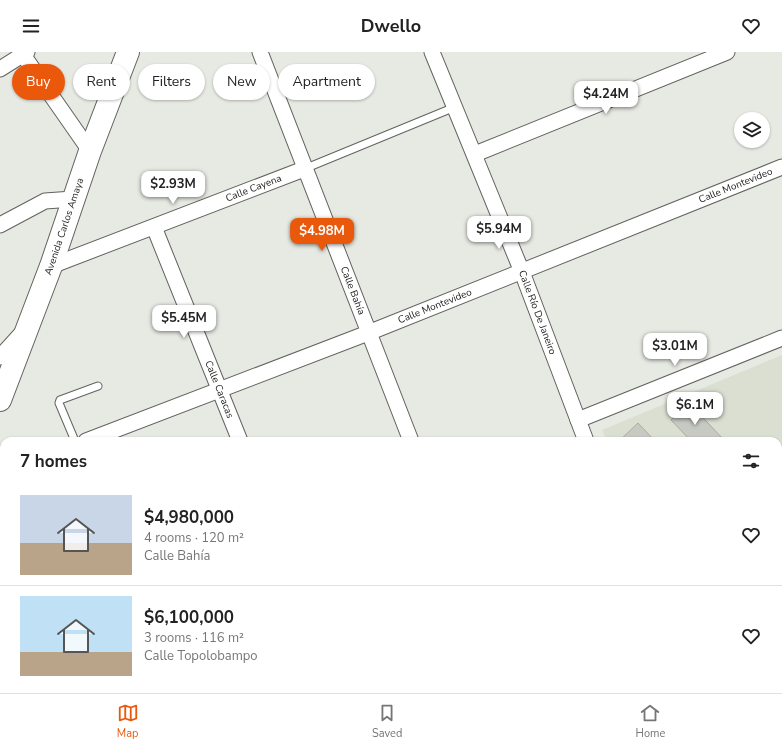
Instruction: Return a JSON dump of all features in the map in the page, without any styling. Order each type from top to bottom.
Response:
[{"type":"main road","name":"Avenida Carlos Amaya","points":[[0,400],[51,266],[90,151],[128,52]]},
{"type":"street","name":"Calle Bahía","points":[[260,52],[408,437]]},
{"type":"street","name":"Calle Río De Janeiro","points":[[432,52],[522,272],[584,437]]},
{"type":"street","points":[[475,154],[727,52]]},
{"type":"street","points":[[0,69],[24,53],[90,151]]},
{"type":"street","name":"Calle Montevideo","points":[[96,437],[368,333],[782,167]]},
{"type":"street","name":"Calle Cayena","points":[[51,266],[304,169]]},
{"type":"street","points":[[0,225],[45,201],[73,199]]},
{"type":"street","name":"Calle Caracas","points":[[154,227],[238,437]]},
{"type":"street","points":[[0,357],[27,328]]},
{"type":"street","points":[[578,420],[782,338]]},
{"type":"lane","name":"Calle Cayena","points":[[304,169],[455,107]]},
{"type":"lane","points":[[73,437],[59,403],[60,400],[98,386]]},
{"type":"shaded area","points":[[782,355],[782,437],[605,437],[602,430]]},
{"type":"building","points":[[689,403],[721,437],[687,437],[671,420]]},
{"type":"building","points":[[638,423],[651,437],[623,437]]}]
